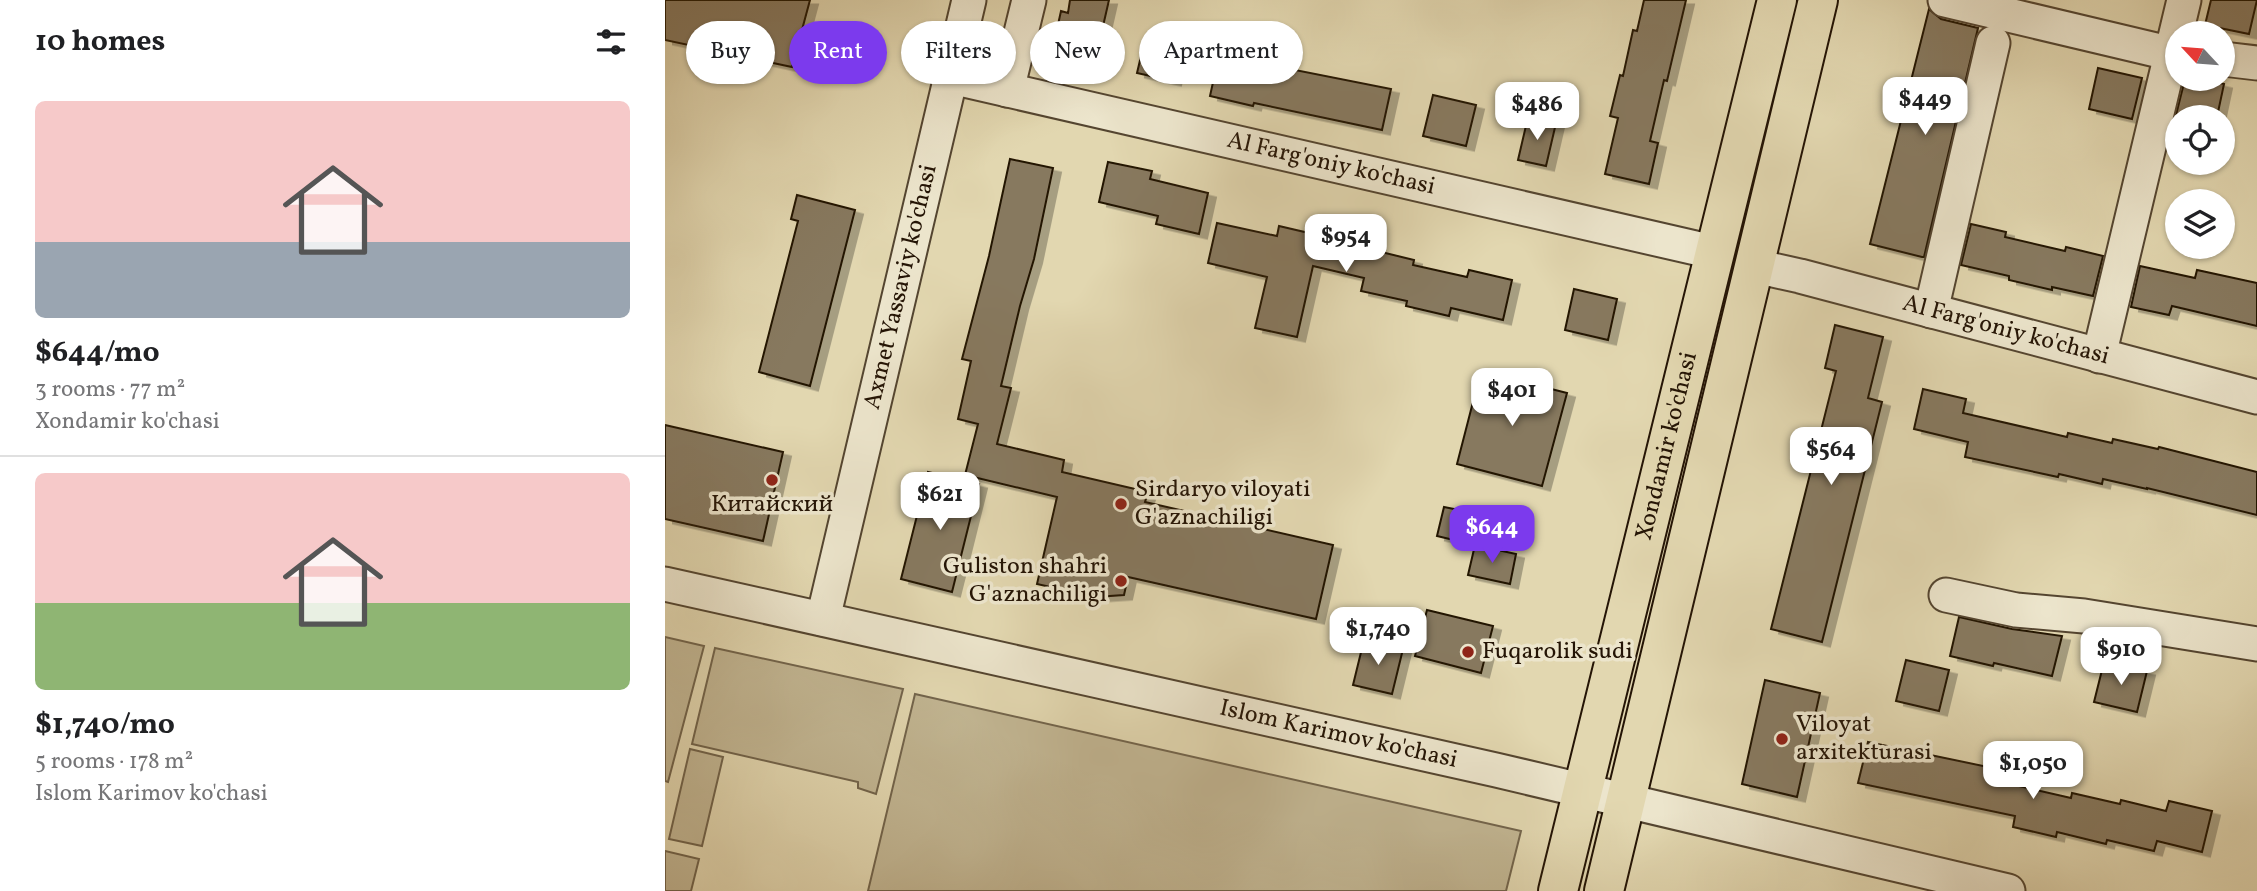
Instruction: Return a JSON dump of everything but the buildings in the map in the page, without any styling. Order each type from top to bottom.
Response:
[{"type":"main road","name":"Xondamir ko'chasi","points":[[1558,891],[1777,0]]},
{"type":"main road","name":"Xondamir ko'chasi","points":[[1605,891],[1818,0]]},
{"type":"street","name":"Axmet Yassaviy ko'chasi","points":[[964,21],[969,0]]},
{"type":"street","points":[[1007,90],[1029,0]]},
{"type":"street","points":[[1945,0],[2165,53]]},
{"type":"street","points":[[2180,21],[2184,0]]},
{"type":"street","points":[[1931,311],[1993,43]]},
{"type":"street","points":[[2235,61],[2257,62]]},
{"type":"street","name":"Axmet Yassaviy ko'chasi","points":[[823,619],[949,84]]},
{"type":"street","name":"Al Farg'oniy ko'chasi","points":[[981,84],[1713,252]]},
{"type":"street","points":[[2099,356],[2165,91]]},
{"type":"street","name":"Al Farg'oniy ko'chasi","points":[[1755,266],[2257,397]]},
{"type":"street","name":"Islom Karimov ko'chasi","points":[[665,584],[1583,791],[2008,891]]},
{"type":"street","points":[[1946,595],[2016,610],[2084,616],[2257,644]]},
{"type":"shaded area","points":[[665,637],[704,646],[668,782],[665,781]]},
{"type":"shaded area","points":[[715,648],[903,689],[876,794],[858,788],[858,782],[692,744]]},
{"type":"shaded area","points":[[915,694],[1521,831],[1506,891],[868,891]]},
{"type":"shaded area","points":[[690,749],[723,757],[702,846],[669,839]]},
{"type":"shaded area","points":[[665,851],[699,859],[691,891],[665,891]]},
{"type":"place","name":"Китайский","points":[[772,480]]},
{"type":"place","name":"Sirdaryo viloyati G'aznachiligi","points":[[1121,504]]},
{"type":"place","name":"Guliston shahri G'aznachiligi","points":[[1121,581]]},
{"type":"place","name":"Fuqarolik sudi","points":[[1468,652]]},
{"type":"place","name":"Viloyat arxitekturasi","points":[[1782,739]]}]
